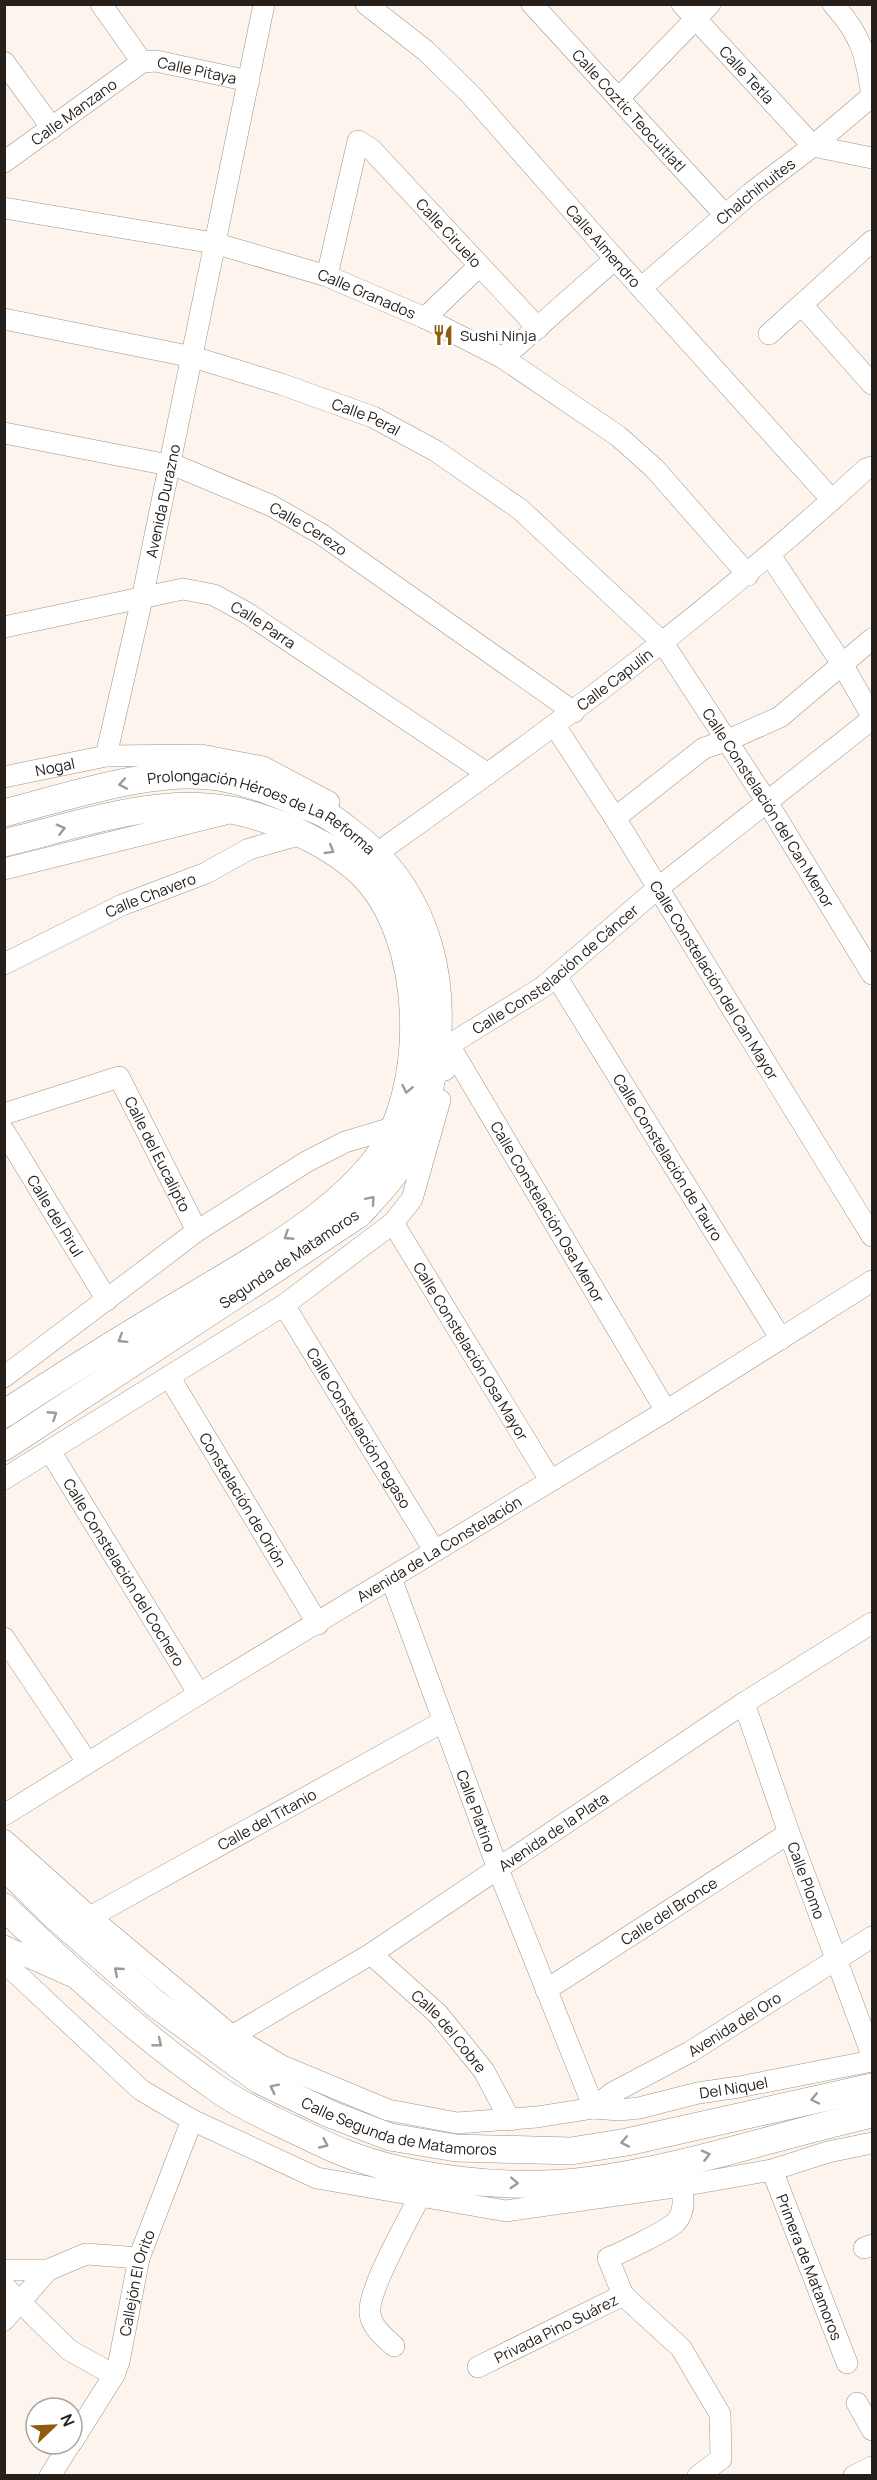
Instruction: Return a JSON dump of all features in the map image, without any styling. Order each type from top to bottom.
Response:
[{"type":"main road","name":"Prolongación Héroes de La Reforma","points":[[4,813],[107,787],[160,777],[191,776],[216,777],[248,784],[326,807],[343,826],[372,850],[391,870],[407,893],[422,926],[438,979]]},
{"type":"main road","name":"Prolongación Héroes de La Reforma","points":[[4,843],[144,811],[195,807],[257,817],[336,853],[362,874],[378,894],[398,937],[412,989]]},
{"type":"main road","name":"Segunda de Matamoros","points":[[4,1447],[359,1214],[408,1152],[426,1108],[438,979]]},
{"type":"main road","name":"Segunda de Matamoros","points":[[4,1414],[234,1271],[319,1216],[346,1195],[377,1158],[395,1127],[405,1100],[433,1049],[412,989]]},
{"type":"main road","name":"Calle Segunda de Matamoros","points":[[4,1866],[57,1918],[157,2005],[259,2080],[330,2114],[390,2137],[456,2148],[571,2151],[627,2142],[873,2087]]},
{"type":"main road","name":"Calle Segunda de Matamoros","points":[[4,1907],[83,1982],[223,2093],[344,2153],[396,2168],[451,2180],[538,2184],[586,2181],[657,2167],[873,2114]]},
{"type":"street","name":"Calle Pitaya","points":[[101,4],[142,62],[156,61],[249,81]]},
{"type":"street","name":"Avenida Durazno","points":[[106,756],[142,599],[264,4]]},
{"type":"street","name":"Calle Almendro","points":[[366,4],[426,51],[471,95],[832,500]]},
{"type":"street","name":"Calle Coztic Teocuitlatl","points":[[532,4],[725,215]]},
{"type":"street","points":[[619,98],[688,12],[711,4]]},
{"type":"street","points":[[833,4],[848,20],[866,56],[872,96]]},
{"type":"street","name":"Calle Tetla","points":[[688,12],[813,146]]},
{"type":"street","points":[[4,62],[52,128]]},
{"type":"street","name":"Calle Manzano","points":[[4,162],[142,62]]},
{"type":"street","name":"Chalchihuites","points":[[641,288],[725,215],[872,96]]},
{"type":"street","name":"Calle Ciruelo","points":[[327,276],[358,141],[370,149],[538,328]]},
{"type":"street","points":[[813,146],[873,158]]},
{"type":"street","name":"Calle Granados","points":[[4,208],[214,243],[327,276],[425,318],[503,358],[618,436],[654,468],[748,575]]},
{"type":"street","points":[[769,334],[873,241]]},
{"type":"street","points":[[503,358],[615,259]]},
{"type":"street","points":[[425,318],[480,266]]},
{"type":"street","points":[[802,305],[873,384]]},
{"type":"street","name":"Calle Peral","points":[[4,319],[192,357],[281,384],[373,417],[436,451],[521,510],[663,643]]},
{"type":"street","name":"Calle Cerezo","points":[[4,433],[179,467],[273,506],[321,534],[574,712]]},
{"type":"street","name":"Calle Capulín","points":[[387,846],[555,726],[663,643],[748,575],[832,500],[870,471]]},
{"type":"street","points":[[770,555],[842,664],[873,718]]},
{"type":"street","name":"Calle Parra","points":[[4,627],[183,589],[214,595],[247,613],[488,774]]},
{"type":"street","points":[[615,818],[704,748],[726,741],[780,717],[873,639]]},
{"type":"street","name":"Calle Constelación del Can Menor","points":[[663,643],[870,963]]},
{"type":"street","name":"Calle Constelación de Cáncer","points":[[433,1049],[543,987],[658,888],[873,718]]},
{"type":"street","name":"Calle Constelación del Can Mayor","points":[[555,726],[615,818],[873,1236]]},
{"type":"street","points":[[4,1479],[170,1378],[284,1305],[393,1223],[412,1198],[440,1102],[433,1049],[450,1007],[445,968],[422,897],[387,846],[263,767],[201,755],[106,756]]},
{"type":"street","name":"Nogal","points":[[4,777],[106,756]]},
{"type":"street","name":"Prolongación Héroes de La Reforma","points":[[4,869],[236,812]]},
{"type":"street","name":"Calle Chavero","points":[[4,964],[122,905],[206,873],[249,849],[299,835]]},
{"type":"street","name":"Calle Constelación de Tauro","points":[[556,976],[781,1339]]},
{"type":"street","name":"Calle Constelación Osa Menor","points":[[433,1049],[666,1411]]},
{"type":"street","name":"Calle del Eucalipto","points":[[4,1114],[119,1077],[197,1231]]},
{"type":"street","points":[[4,1377],[197,1231],[306,1162],[345,1142],[395,1127]]},
{"type":"street","name":"Calle del Pirul","points":[[4,1131],[107,1300]]},
{"type":"street","name":"Calle Constelación Osa Mayor","points":[[393,1223],[550,1480]]},
{"type":"street","name":"Avenida de La Constelación","points":[[4,1815],[434,1550],[666,1411],[873,1281]]},
{"type":"street","name":"Calle Constelación Pegaso","points":[[284,1305],[434,1550]]},
{"type":"street","name":"Constelación de Orión","points":[[170,1378],[318,1623]]},
{"type":"street","name":"Calle Constelación del Cochero","points":[[50,1451],[199,1694]]},
{"type":"street","name":"Calle Platino","points":[[390,1578],[498,1869],[594,2108]]},
{"type":"street","name":"Avenida de la Plata","points":[[232,2036],[371,1954],[744,1703],[872,1627]]},
{"type":"street","points":[[4,1638],[87,1762]]},
{"type":"street","name":"Calle Plomo","points":[[744,1703],[789,1833],[873,2055]]},
{"type":"street","name":"Calle del Titanio","points":[[90,1917],[444,1721]]},
{"type":"street","name":"Calle del Bronce","points":[[546,1990],[789,1833]]},
{"type":"street","name":"Del Niquel","points":[[4,1840],[90,1917],[232,2036],[282,2066],[388,2109],[457,2123],[510,2120],[594,2108],[619,2110],[639,2108],[698,2093],[873,2061]]},
{"type":"street","name":"Avenida del Oro","points":[[594,2108],[612,2093],[690,2052],[873,1937]]},
{"type":"street","points":[[4,1946],[83,1982]]},
{"type":"street","name":"Calle del Cobre","points":[[371,1954],[438,2014],[484,2071],[510,2120]]},
{"type":"street","points":[[4,1962],[141,2090],[192,2120],[317,2178],[506,2211],[681,2186],[772,2170],[828,2152],[873,2143]]},
{"type":"street","name":"Callejón El Orito","points":[[84,2422],[119,2362],[139,2258],[192,2120]]},
{"type":"street","points":[[828,2152],[873,2128]]},
{"type":"street","name":"Primera de Matamoros","points":[[772,2170],[847,2363]]},
{"type":"street","name":"Privada Pino Suárez","points":[[478,2367],[623,2295],[608,2258],[627,2250],[676,2222],[685,2201],[681,2186]]},
{"type":"street","points":[[394,2346],[378,2331],[369,2313],[373,2292],[420,2196]]},
{"type":"street","points":[[4,2270],[48,2270],[86,2254],[139,2258]]},
{"type":"street","points":[[4,2320],[48,2270]]},
{"type":"street","points":[[4,2286],[69,2350],[114,2374]]},
{"type":"street","points":[[623,2295],[681,2348],[720,2414],[721,2459],[698,2475]]},
{"type":"street","points":[[857,2403],[871,2425]]},
{"type":"street","name":"Callejón El Orito","points":[[50,2475],[62,2456]]},
{"type":"street","points":[[854,2475],[873,2467]]},
{"type":"place","name":"Sushi Ninja","points":[[443,335]]}]
